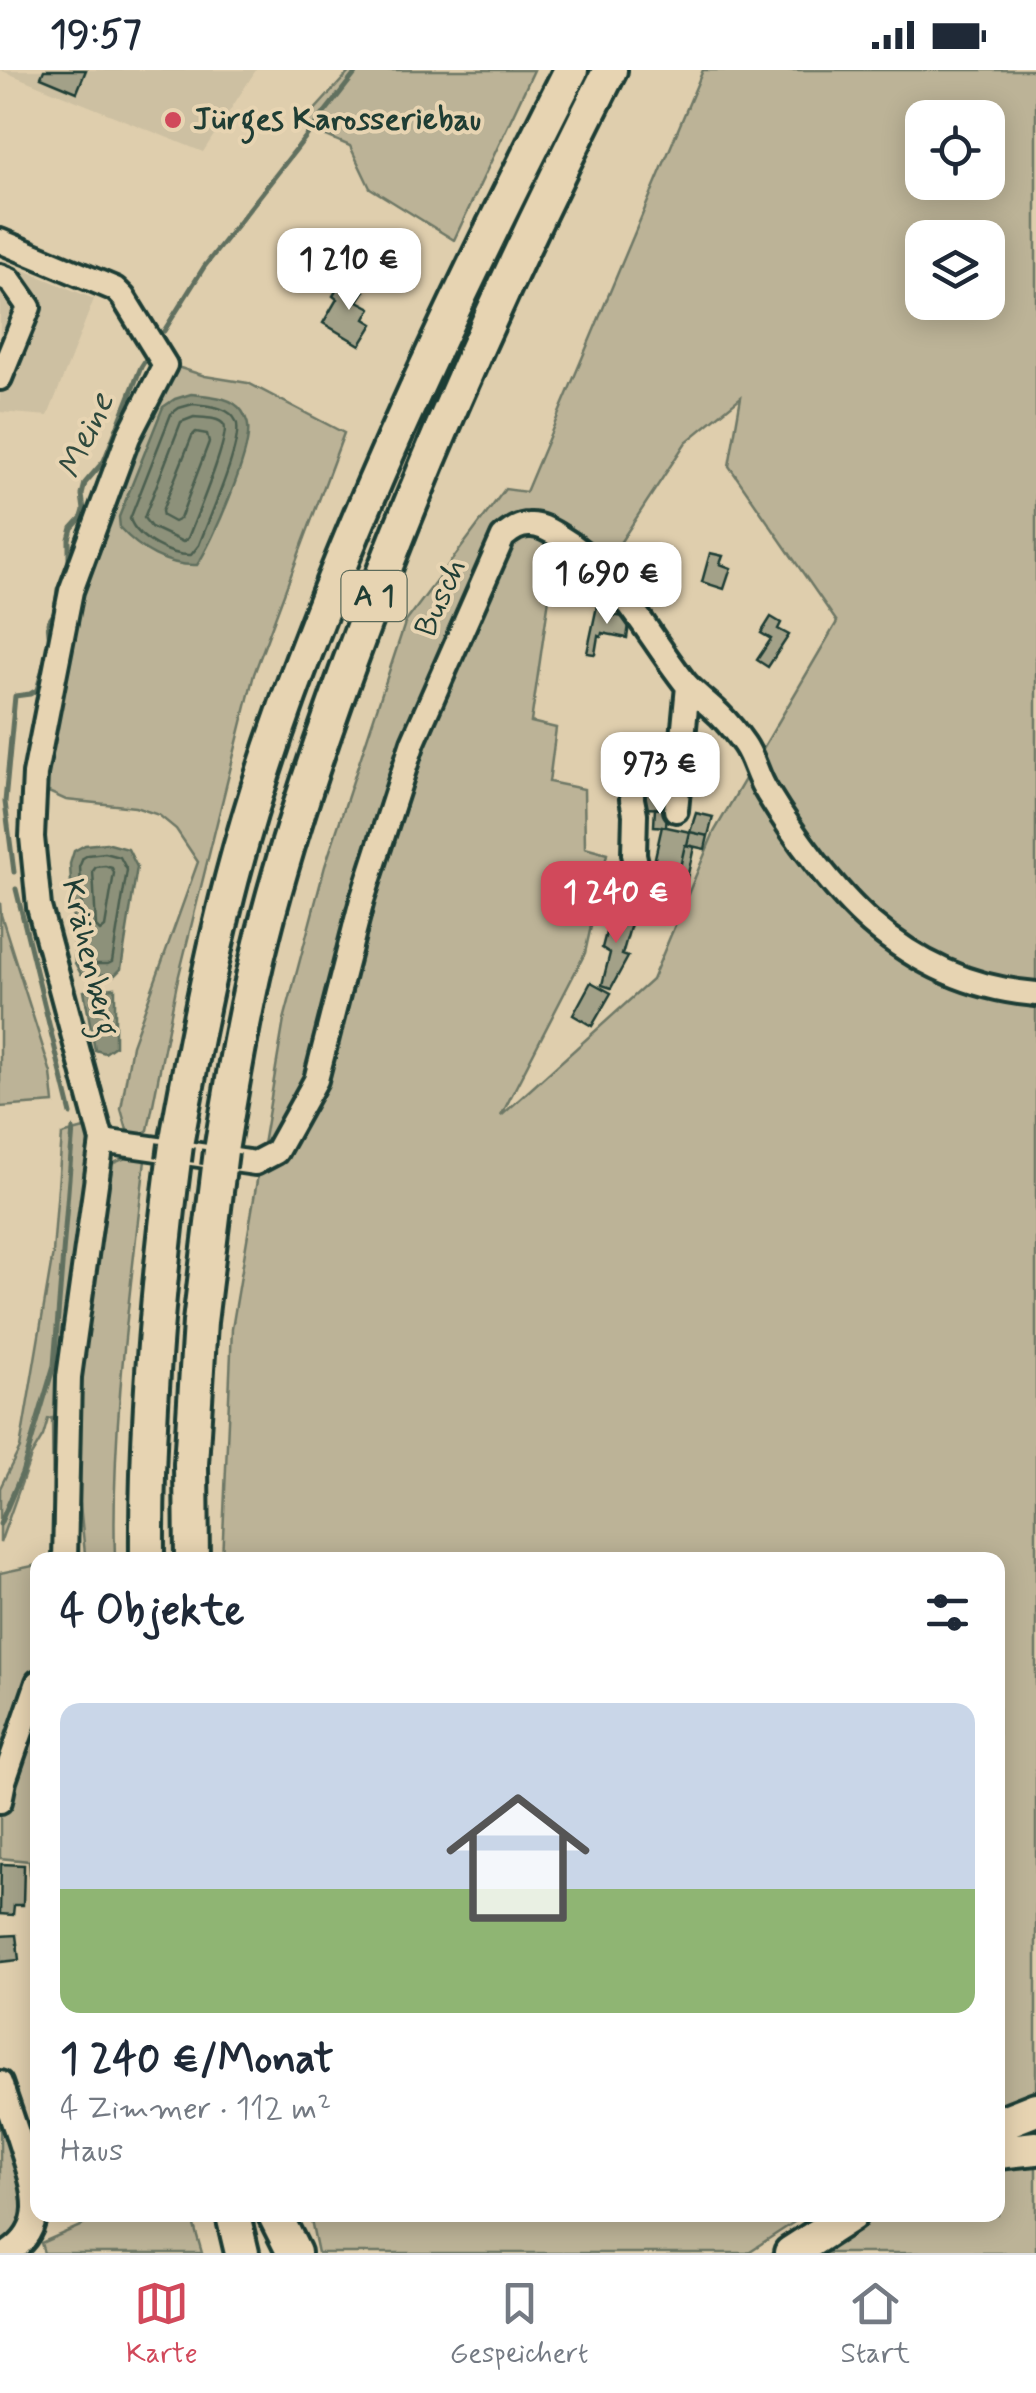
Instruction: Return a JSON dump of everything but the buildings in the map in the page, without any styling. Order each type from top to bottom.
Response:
[{"type":"highway","name":"A 1","points":[[148,1552],[154,1334],[175,1152],[232,876],[294,682],[336,572],[460,293],[570,70]]},
{"type":"highway","name":"A 1","points":[[192,1552],[191,1464],[200,1322],[220,1159],[243,1020],[284,857],[326,726],[397,534],[516,259],[610,70]]},
{"type":"highway","points":[[1005,2121],[1036,2109]]},
{"type":"highway","points":[[1005,2151],[1036,2148]]},
{"type":"highway","points":[[222,2253],[228,2222]]},
{"type":"highway","points":[[231,2222],[242,2253]]},
{"type":"highway","points":[[276,2222],[282,2253]]},
{"type":"highway","points":[[278,2222],[294,2253]]},
{"type":"highway","points":[[791,2253],[839,2222]]},
{"type":"street","name":"Krähenberg","points":[[0,241],[114,289],[166,365],[128,437],[71,591],[36,774],[32,838],[39,907],[102,1142]]},
{"type":"street","points":[[0,276],[10,280],[30,307],[0,378]]},
{"type":"street","name":"Busch","points":[[102,1142],[255,1162],[276,1152],[316,1080],[362,900],[413,742],[502,539],[515,528],[532,524],[572,544],[604,570],[688,686],[721,715],[747,747],[764,788],[805,849],[868,921],[930,966],[961,979],[1030,994]]},
{"type":"street","points":[[676,810],[688,686]]},
{"type":"street","points":[[613,905],[630,902],[637,868],[632,773],[647,753],[684,746]]},
{"type":"street","points":[[66,1552],[69,1377],[102,1142]]},
{"type":"street","points":[[0,1802],[30,1705]]},
{"type":"street","points":[[0,2083],[30,2175]]},
{"type":"street","points":[[8,2253],[22,2244],[32,2222]]},
{"type":"shaded area","name":"Jürges Karosseriebau","points":[[0,70],[256,70],[203,152]]},
{"type":"shaded area","points":[[351,70],[534,70],[454,240],[370,188],[350,146],[301,125]]},
{"type":"shaded area","points":[[703,70],[1036,70],[1036,2098],[1005,2109],[1005,1552],[222,1552],[232,1329],[284,1020],[325,866],[405,623],[505,489],[526,492]],"holes":[[[741,397],[729,466],[837,622],[714,832],[652,980],[501,1116],[585,953],[607,854],[585,848],[584,789],[549,782],[556,728],[531,722],[554,564],[574,547],[601,572],[686,442]]]},
{"type":"shaded area","points":[[0,260],[94,299],[48,416],[0,412]]},
{"type":"shaded area","points":[[174,366],[248,383],[344,433],[254,674],[177,983],[148,1130],[139,1137],[127,1130],[121,1109],[132,1045],[198,862],[176,829],[159,815],[135,807],[66,800],[42,789],[81,590],[161,382]]},
{"type":"shaded area","points":[[0,902],[51,1073],[54,1103],[0,1107]]},
{"type":"shaded area","points":[[88,1128],[88,1174],[130,1156],[145,1160],[119,1410],[115,1552],[85,1552],[80,1504],[53,1502],[52,1418],[48,1419],[31,1456],[0,1543],[0,1488],[20,1448],[53,1253],[62,1135]]},
{"type":"shaded area","points":[[30,1567],[30,1874],[29,1861],[0,1858],[0,1573]]},
{"type":"shaded area","points":[[0,2108],[20,2163],[27,2202],[16,2235],[0,2248]]},
{"type":"shaded area","points":[[1036,2161],[1036,2253],[823,2253],[822,2250],[864,2222],[1005,2222],[1005,2163]]},
{"type":"shaded area","points":[[89,2222],[193,2222],[202,2253],[44,2253],[41,2243]]},
{"type":"shaded area","points":[[311,2222],[794,2222],[747,2253],[318,2253]]},
{"type":"water","points":[[191,394],[232,402],[242,411],[248,426],[238,475],[197,565],[175,563],[145,550],[120,528],[119,517],[163,407]]},
{"type":"water","points":[[106,843],[128,849],[137,867],[121,969],[115,975],[81,974],[75,963],[70,864],[74,851],[85,845]]},
{"type":"water","points":[[115,988],[115,1046],[105,1053],[95,1050],[84,991]]},
{"type":"waterway","name":"Meine","points":[[164,331],[204,267],[358,70]]},
{"type":"waterway","name":"Meine","points":[[69,567],[69,539],[72,528],[82,517],[85,483],[104,461],[148,356]]},
{"type":"waterway","name":"Meine","points":[[14,872],[5,802],[15,696],[37,690],[50,643],[48,623],[55,612],[58,589],[64,582]]},
{"type":"waterway","name":"Meine","points":[[16,889],[71,1114]]},
{"type":"waterway","name":"Meine","points":[[0,1524],[22,1473],[54,1365],[73,1129]]},
{"type":"waterway","name":"Meine","points":[[0,2127],[2,2131]]},
{"type":"place","name":"Jürges Karosseriebau","points":[[173,120]]}]
